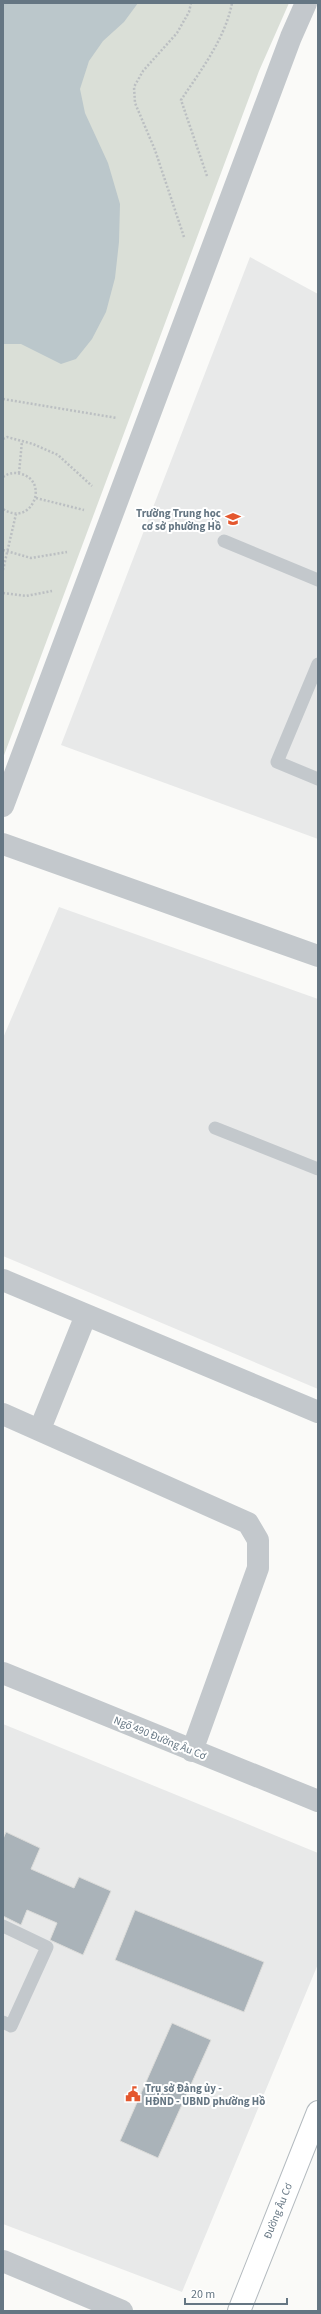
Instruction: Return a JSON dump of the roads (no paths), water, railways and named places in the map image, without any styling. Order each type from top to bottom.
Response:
[{"type":"main road","name":"Đường Âu Cơ","points":[[239,2311],[318,2112]]},
{"type":"street","points":[[3,806],[291,37],[306,3]]},
{"type":"street","points":[[3,844],[318,956]]},
{"type":"street","points":[[3,1280],[318,1412]]},
{"type":"street","points":[[40,1429],[86,1314]]},
{"type":"street","points":[[3,1414],[40,1429],[248,1523],[258,1540],[258,1568],[192,1752]]},
{"type":"street","name":"Ngõ 490 Đường Âu Cơ","points":[[3,1673],[192,1752],[318,1800]]},
{"type":"street","points":[[3,2261],[122,2311]]},
{"type":"lane","points":[[224,542],[318,580]]},
{"type":"lane","points":[[318,664],[277,762],[318,779]]},
{"type":"lane","points":[[215,1128],[318,1169]]},
{"type":"lane","points":[[3,1926],[47,1947],[11,2026],[3,2022]]},
{"type":"place","name":"Trường Trung học cơ sở phường Hồ","points":[[233,519]]},
{"type":"place","name":"Trụ sở Đảng ủy - HĐND - UBND phường Hồ","points":[[133,2094]]}]
